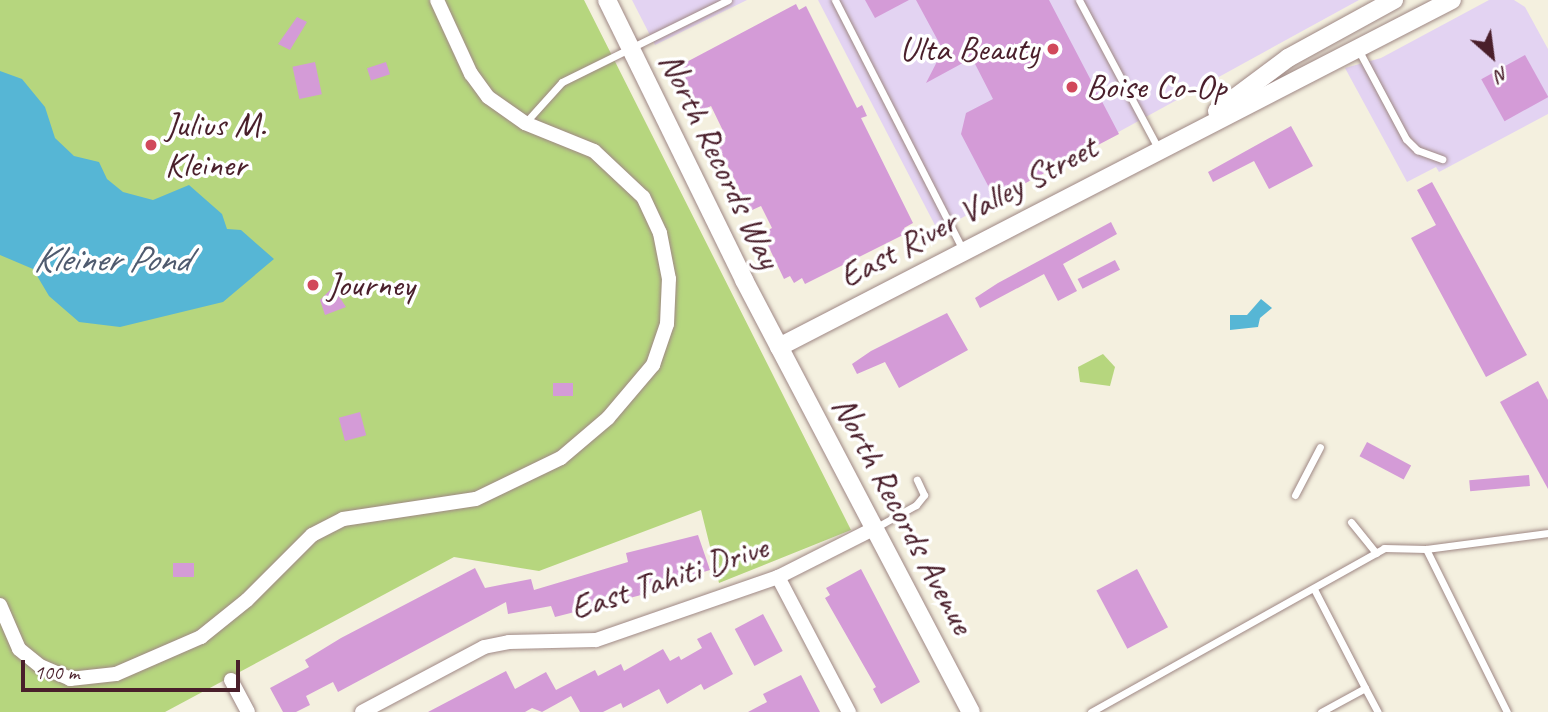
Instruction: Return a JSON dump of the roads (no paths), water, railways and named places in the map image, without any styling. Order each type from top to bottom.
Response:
[{"type":"street","points":[[0,605],[19,649],[40,666],[70,679],[117,674],[201,637],[247,600],[312,535],[333,524],[382,510],[476,499],[561,458],[608,418],[653,365],[667,324],[669,279],[660,233],[643,197],[619,170],[594,151],[525,123],[488,97],[471,74],[437,0]]},
{"type":"street","name":"North Records Way","points":[[607,0],[779,347]]},
{"type":"street","name":"East River Valley Street","points":[[1188,133],[1288,58],[1368,10],[1394,0]]},
{"type":"street","name":"East River Valley Street","points":[[779,347],[1158,148],[1358,50],[1452,0]]},
{"type":"street","name":"North Records Avenue","points":[[779,347],[971,712]]},
{"type":"street","name":"East Tahiti Drive","points":[[362,712],[496,643],[596,640],[778,577],[874,528]]},
{"type":"street","points":[[778,577],[849,712]]},
{"type":"street","points":[[231,680],[248,712]]},
{"type":"lane","points":[[525,123],[562,82],[728,0]]},
{"type":"lane","points":[[835,0],[963,250]]},
{"type":"lane","points":[[1079,0],[1158,148]]},
{"type":"lane","points":[[1358,50],[1406,139],[1417,150],[1442,159]]},
{"type":"lane","points":[[1295,495],[1320,447]]},
{"type":"lane","points":[[874,528],[916,505],[924,495],[917,480]]},
{"type":"lane","points":[[1351,522],[1376,553]]},
{"type":"lane","points":[[1091,712],[1384,548],[1426,549],[1548,533]]},
{"type":"lane","points":[[1426,549],[1507,712]]},
{"type":"lane","points":[[1314,589],[1378,712]]},
{"type":"lane","points":[[1321,712],[1365,688]]},
{"type":"water","name":"Kleiner Pond","points":[[0,71],[22,79],[45,107],[55,138],[74,156],[99,162],[107,179],[123,192],[153,200],[189,185],[222,214],[227,229],[241,230],[274,259],[223,302],[120,327],[79,322],[49,296],[33,269],[0,255]]},
{"type":"water","points":[[1261,299],[1272,308],[1260,318],[1258,327],[1230,330],[1230,315],[1247,315]]},
{"type":"place","name":"Ulta Beauty","points":[[1053,49]]},
{"type":"place","name":"Boise Co-Op","points":[[1072,87]]},
{"type":"place","name":"Julius M. Kleiner","points":[[151,145]]},
{"type":"place","name":"Journey","points":[[313,285]]}]
